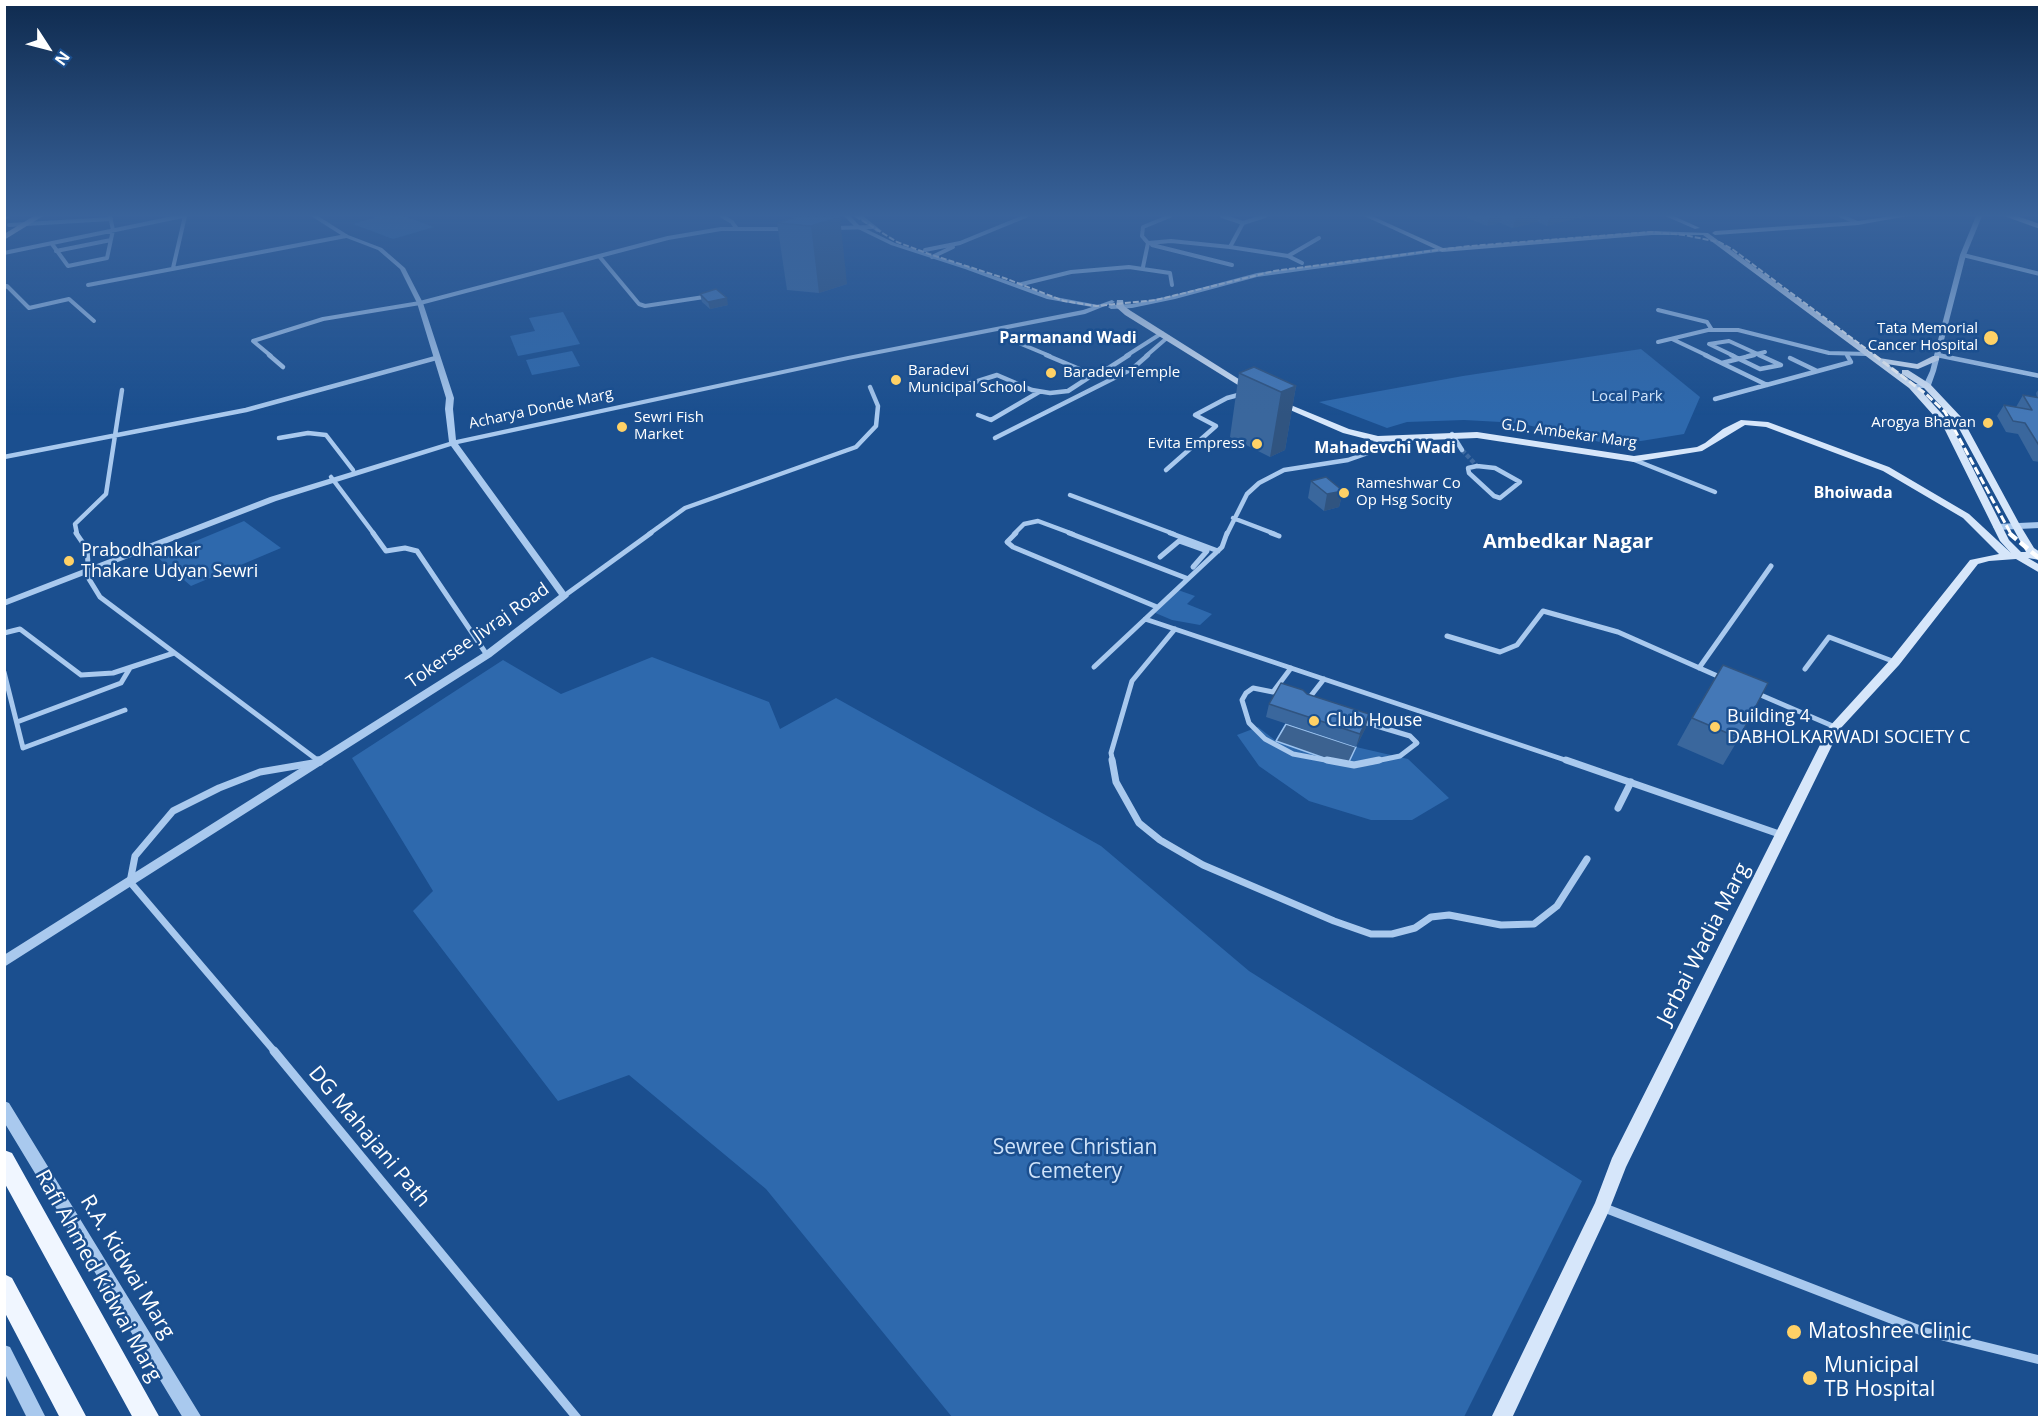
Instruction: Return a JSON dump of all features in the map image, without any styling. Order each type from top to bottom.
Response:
[{"type":"main road","points":[[1773,282],[1870,356],[1905,372],[1927,386],[1959,420],[2015,525],[2030,550],[2037,556]]},
{"type":"main road","points":[[1783,282],[1890,366],[1947,424],[2013,556],[2040,570]]},
{"type":"main road","points":[[1789,295],[1801,295]]},
{"type":"main road","points":[[1117,304],[1254,392]]},
{"type":"main road","points":[[1890,366],[1918,367],[1936,357]]},
{"type":"main road","points":[[1905,372],[1918,374],[1933,371]]},
{"type":"main road","name":"G.D. Ambekar Marg","points":[[1272,400],[1346,431],[1378,439],[1401,440],[1452,434],[1509,438],[1592,454],[1632,459],[1699,449],[1744,422],[1768,425],[1886,469],[1966,516],[2013,556]]},
{"type":"main road","name":"Jerbai Wadia Marg","points":[[1501,1418],[1602,1208],[1618,1164],[1835,727],[1895,662],[1974,562],[1988,558],[2037,556]]},
{"type":"main road","name":"Rafi Ahmed Kidwai Marg","points":[[4,1160],[147,1418]]},
{"type":"main road","points":[[4,1286],[74,1418]]},
{"type":"street","points":[[88,285],[101,282]]},
{"type":"street","name":"Tokersee Jivraj Road","points":[[4,962],[488,654],[564,596],[453,441],[448,409],[450,398],[420,303],[409,282]]},
{"type":"street","points":[[283,367],[253,341],[323,319],[420,303],[498,282]]},
{"type":"street","points":[[621,282],[639,304],[645,306],[704,297]]},
{"type":"street","points":[[1011,282],[1049,298],[1087,305]]},
{"type":"street","points":[[1018,285],[1026,283],[1072,299],[1099,305],[1138,301],[1209,282]]},
{"type":"street","points":[[1117,304],[1195,292],[1230,282]]},
{"type":"street","points":[[1912,386],[1927,386],[1956,282]]},
{"type":"street","points":[[4,287],[7,286],[29,308],[69,299],[94,321]]},
{"type":"street","points":[[1188,288],[1195,292]]},
{"type":"street","name":"Acharya Donde Marg","points":[[590,412],[1087,305],[1099,305]]},
{"type":"street","name":"Acharya Donde Marg","points":[[332,479],[353,470],[453,441],[1099,305]]},
{"type":"street","points":[[1659,310],[1707,322],[1712,330]]},
{"type":"street","points":[[1658,342],[1712,330],[1743,331],[1829,353],[1870,356]]},
{"type":"street","points":[[956,393],[956,388],[997,375],[1039,392],[1068,391],[1165,335]]},
{"type":"street","points":[[994,438],[1132,369],[1165,335]]},
{"type":"street","points":[[1002,336],[1091,376]]},
{"type":"street","points":[[1672,339],[1767,385]]},
{"type":"street","points":[[1726,340],[1756,354],[1781,365],[1763,370],[1710,343],[1726,340]]},
{"type":"street","points":[[1722,363],[1765,351]]},
{"type":"street","points":[[1716,399],[1851,362],[1847,355]]},
{"type":"street","points":[[1936,357],[2040,376]]},
{"type":"street","points":[[4,457],[246,410],[436,358]]},
{"type":"street","points":[[1790,358],[1818,371]]},
{"type":"street","points":[[564,596],[685,508],[856,447],[876,426],[878,406],[870,387]]},
{"type":"street","points":[[122,390],[106,494],[75,524],[77,536],[87,549],[89,579],[100,597],[320,762]]},
{"type":"street","points":[[978,415],[991,420],[1039,392]]},
{"type":"street","points":[[1166,470],[1215,426],[1195,415],[1227,398],[1254,392]]},
{"type":"street","points":[[279,438],[308,433],[326,435],[353,470]]},
{"type":"street","points":[[1452,434],[1462,450]]},
{"type":"street","points":[[1193,567],[1219,551],[1233,518],[1247,494],[1270,476],[1284,471],[1348,460],[1368,453],[1378,439]]},
{"type":"street","name":"Acharya Donde Marg","points":[[4,603],[265,497],[332,479],[453,441]]},
{"type":"street","points":[[1632,459],[1715,492]]},
{"type":"street","points":[[1477,466],[1495,468],[1520,482],[1500,498],[1494,496],[1469,473],[1468,468],[1477,466]]},
{"type":"street","points":[[332,479],[386,550],[405,548],[417,551],[488,654]]},
{"type":"street","points":[[1070,495],[1186,541],[1219,551]]},
{"type":"street","points":[[1233,518],[1279,536]]},
{"type":"street","points":[[1156,606],[1007,542],[1024,524],[1038,521],[1186,579]]},
{"type":"street","points":[[1997,527],[2040,525]]},
{"type":"street","points":[[1160,557],[1177,542],[1186,541],[1208,552],[1219,551]]},
{"type":"street","points":[[1094,667],[1186,579],[1204,560],[1208,552]]},
{"type":"street","points":[[1699,668],[1771,566]]},
{"type":"street","name":"Acharya Donde Marg","points":[[4,597],[87,568]]},
{"type":"street","points":[[1447,636],[1500,652],[1517,645],[1543,610],[1618,632],[1730,681]]},
{"type":"street","points":[[1145,618],[1782,835]]},
{"type":"street","points":[[4,633],[20,629],[81,675],[113,673],[174,653]]},
{"type":"street","points":[[1175,629],[1131,681],[1111,753],[1116,782],[1139,823],[1160,840],[1203,866],[1334,921],[1371,934],[1392,934],[1415,928],[1431,918],[1449,915],[1501,925],[1534,924],[1557,906],[1587,859]]},
{"type":"street","points":[[1805,669],[1829,637],[1895,662]]},
{"type":"street","points":[[17,722],[121,683],[130,668]]},
{"type":"street","points":[[1291,668],[1273,692],[1253,688],[1242,700],[1249,723],[1265,739],[1293,754],[1354,765],[1400,756],[1417,743],[1410,736],[1348,717]]},
{"type":"street","points":[[4,672],[23,748],[125,710]]},
{"type":"street","points":[[1313,706],[1305,703],[1324,679]]},
{"type":"street","points":[[1751,691],[1835,727]]},
{"type":"street","points":[[130,882],[135,856],[173,812],[219,788],[261,772],[320,762]]},
{"type":"street","points":[[1618,808],[1631,782]]},
{"type":"street","name":"DG Mahajani Path","points":[[130,882],[296,1076],[577,1418]]},
{"type":"street","name":"R.A. Kidwai Marg","points":[[4,1108],[193,1418]]},
{"type":"street","points":[[1602,1208],[1922,1331],[2040,1360]]},
{"type":"street","points":[[4,1353],[37,1418]]},
{"type":"green space","points":[[563,312],[580,344],[518,356],[510,336],[535,331],[529,318]]},
{"type":"green space","name":"Local Park","points":[[1641,349],[1700,397],[1684,434],[1641,441],[1604,443],[1519,423],[1464,420],[1407,422],[1387,428],[1319,402],[1463,376]]},
{"type":"green space","points":[[572,351],[580,366],[532,375],[526,360]]},
{"type":"green space","points":[[244,521],[281,548],[191,586],[157,557]]},
{"type":"green space","points":[[1178,590],[1195,596],[1187,604],[1212,614],[1200,625],[1172,620],[1153,612]]},
{"type":"green space","name":"Sewree Christian Cemetery","points":[[652,657],[769,702],[780,729],[836,698],[1101,846],[1249,971],[1582,1181],[1464,1417],[952,1417],[766,1189],[629,1075],[558,1101],[413,911],[433,891],[352,758],[503,660],[561,694]]},
{"type":"green space","points":[[1258,727],[1276,741],[1347,766],[1356,747],[1408,759],[1449,798],[1412,820],[1371,820],[1309,801],[1259,766],[1237,735]]},
{"type":"shaded area","points":[[1286,724],[1356,747],[1347,766],[1276,741]]},
{"type":"building","points":[[716,289],[727,298],[708,302],[700,294]]},
{"type":"building","points":[[1254,367],[1296,386],[1281,392],[1239,373]]},
{"type":"building","points":[[2023,395],[2040,398],[2040,447],[2025,423],[2013,421],[2004,405],[2032,410]]},
{"type":"building","points":[[1326,477],[1343,491],[1327,494],[1311,481]]},
{"type":"building","points":[[1723,665],[1768,683],[1739,738],[1692,718]]},
{"type":"building","points":[[1281,683],[1369,714],[1360,734],[1269,704]]},
{"type":"tunnel","points":[[1462,450],[1477,466]]},
{"type":"railway","points":[[1016,282],[1064,301],[1096,306],[1156,300],[1228,282]]},
{"type":"railway","points":[[1777,282],[1876,356]]},
{"type":"railway","points":[[1874,355],[1926,394],[1945,412],[2011,534]]},
{"type":"railway","points":[[2009,533],[2040,559]]},
{"type":"place","name":"Tata Memorial Cancer Hospital","points":[[1991,338]]},
{"type":"place","name":"Baradevi Temple","points":[[1051,373]]},
{"type":"place","name":"Baradevi Municipal School","points":[[896,380]]},
{"type":"place","name":"Arogya Bhavan","points":[[1988,423]]},
{"type":"place","name":"Sewri Fish Market","points":[[622,427]]},
{"type":"place","name":"Evita Empress","points":[[1257,444]]},
{"type":"place","name":"Rameshwar Co Op Hsg Socity","points":[[1344,493]]},
{"type":"place","name":"Prabodhankar Thakare Udyan Sewri","points":[[69,561]]},
{"type":"place","name":"Club House","points":[[1314,721]]},
{"type":"place","name":"Building 4 DABHOLKARWADI SOCIETY C","points":[[1715,727]]},
{"type":"place","name":"Matoshree Clinic","points":[[1794,1332]]},
{"type":"place","name":"Municipal TB Hospital","points":[[1810,1378]]},
{"type":"district","name":"Parmanand Wadi","points":[[1068,338]]},
{"type":"district","name":"Mahadevchi Wadi","points":[[1385,448]]},
{"type":"district","name":"Bhoiwada","points":[[1853,493]]},
{"type":"district","name":"Ambedkar Nagar","points":[[1568,542]]}]
